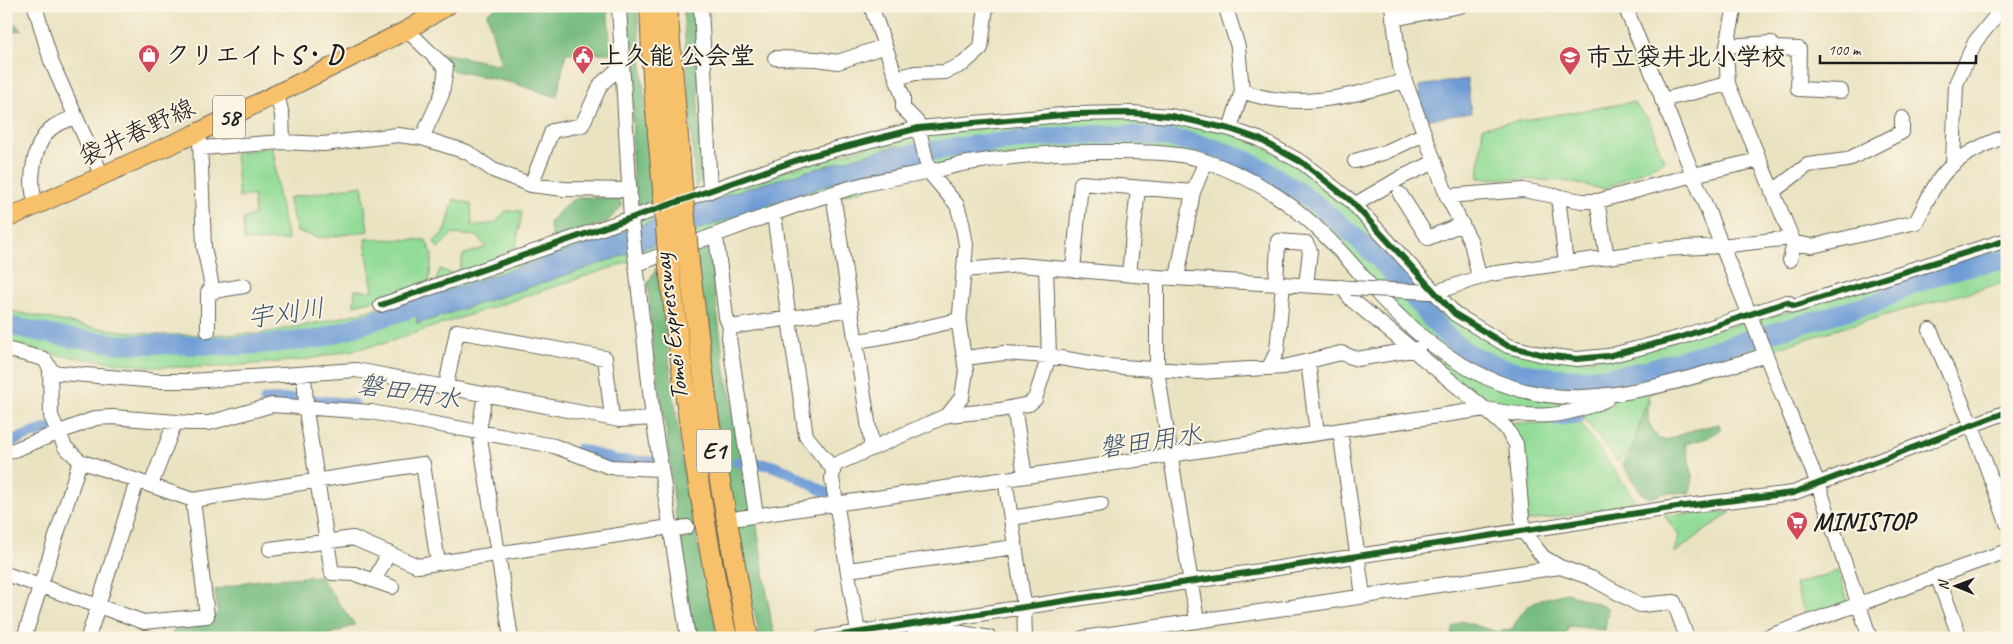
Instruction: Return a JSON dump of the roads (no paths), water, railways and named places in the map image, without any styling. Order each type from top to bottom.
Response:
[{"type":"highway","name":"Tomei Expressway","points":[[650,6],[653,77],[663,190],[709,420],[748,638]]},
{"type":"highway","name":"Tomei Expressway","points":[[667,6],[682,185],[679,264],[688,420],[703,516],[727,638]]},
{"type":"main road","name":"袋井春野線","points":[[6,219],[102,176],[200,140],[277,94],[407,30],[447,6]]},
{"type":"street","points":[[35,6],[51,61],[74,117],[102,176]]},
{"type":"street","points":[[619,6],[632,221],[653,418],[688,638]]},
{"type":"street","points":[[701,6],[710,191]]},
{"type":"street","points":[[871,6],[903,98],[903,108],[917,122],[928,170],[957,205],[966,244],[959,320],[966,371],[962,397],[948,415]]},
{"type":"street","points":[[896,78],[915,73],[945,72],[963,64],[981,48],[986,6]]},
{"type":"street","points":[[1460,6],[1393,13],[1400,66],[1447,196],[1471,242],[1479,277]]},
{"type":"street","points":[[1625,6],[1818,484],[1870,638]]},
{"type":"street","points":[[1735,6],[1727,46],[1726,74],[1728,84],[1793,241],[1790,260]]},
{"type":"street","points":[[1953,164],[1956,84],[1975,42],[2004,6]]},
{"type":"street","points":[[1227,7],[1238,46],[1242,91],[1230,129]]},
{"type":"street","points":[[407,30],[446,68],[442,94],[422,138]]},
{"type":"street","points":[[1727,46],[1771,43],[1774,48],[1799,49],[1798,89],[1841,91]]},
{"type":"street","points":[[775,58],[817,59],[838,62],[885,46]]},
{"type":"street","points":[[531,185],[552,130],[582,125],[601,84],[623,66]]},
{"type":"street","points":[[1242,91],[1260,98],[1285,101],[1332,100],[1405,81]]},
{"type":"street","points":[[1662,100],[1728,84]]},
{"type":"street","points":[[277,94],[282,114],[283,142]]},
{"type":"street","points":[[381,305],[632,221],[809,156],[920,130],[1073,114],[1132,113],[1171,116],[1230,129],[1259,139],[1303,164],[1354,205],[1455,314],[1508,346],[1544,355],[1577,359],[1608,356],[1678,338],[1787,302],[1794,306],[2007,240]]},
{"type":"street","points":[[37,205],[32,194],[33,164],[41,144],[53,127],[74,117]]},
{"type":"street","points":[[1772,192],[1808,165],[1847,160],[1902,132],[1902,118]]},
{"type":"street","points":[[1355,161],[1386,152],[1424,134]]},
{"type":"street","points":[[213,292],[204,247],[200,140],[322,144],[398,135],[422,138],[467,152],[493,170],[531,185],[564,189],[630,190]]},
{"type":"street","points":[[964,270],[1020,265],[1157,277],[1433,292],[1479,277],[1664,249],[1793,241],[1812,246],[1916,222],[1941,177],[1953,164],[1990,142],[2007,136]]},
{"type":"street","points":[[636,261],[716,236],[833,194],[889,178],[966,163],[1084,152],[1124,152],[1199,159],[1234,172],[1260,185],[1316,225],[1408,325],[1431,345],[1467,369],[1490,381],[1512,388],[1561,397],[1616,394],[1679,381],[1766,353]]},
{"type":"street","points":[[1447,196],[1523,190],[1582,201],[1597,201],[1693,174],[1759,160]]},
{"type":"street","points":[[1354,205],[1402,177],[1434,162]]},
{"type":"street","points":[[1177,278],[1193,192],[1203,168]]},
{"type":"street","points":[[1073,270],[1081,183],[1193,192]]},
{"type":"street","points":[[1129,274],[1138,188]]},
{"type":"street","points":[[833,194],[872,448]]},
{"type":"street","points":[[1400,194],[1428,238],[1462,224]]},
{"type":"street","points":[[1558,196],[1566,264]]},
{"type":"street","points":[[1597,201],[1607,257]]},
{"type":"street","points":[[774,215],[806,436],[833,469]]},
{"type":"street","points":[[716,236],[726,317],[730,326],[729,338],[756,515]]},
{"type":"street","points":[[1268,368],[1277,351],[1280,284],[1278,241],[1306,244],[1310,251],[1306,285]]},
{"type":"street","points":[[858,635],[832,478],[834,465],[948,415],[1014,407],[1029,404],[1035,399],[1049,356],[1046,268]]},
{"type":"street","points":[[1157,277],[1157,370],[1197,621]]},
{"type":"street","points":[[208,331],[208,292],[244,286]]},
{"type":"street","points":[[1347,287],[1352,300],[1486,409],[1506,428],[1516,444],[1523,531],[1543,557],[1560,567],[1591,578],[1640,605],[1674,602],[1687,638]]},
{"type":"street","points":[[730,326],[851,309]]},
{"type":"street","points":[[856,341],[884,338],[903,331],[959,320]]},
{"type":"street","points":[[1930,330],[1972,426],[2007,523]]},
{"type":"street","points":[[446,386],[458,331],[605,358],[612,418]]},
{"type":"street","points":[[964,358],[1004,353],[1049,356],[1107,366],[1199,372],[1284,367],[1341,353],[1358,359],[1413,350],[1431,345]]},
{"type":"street","points":[[6,349],[44,360],[50,372],[51,416],[57,433],[65,447],[80,461],[193,500],[423,464],[438,563]]},
{"type":"street","points":[[1308,361],[1317,433]]},
{"type":"street","points":[[50,372],[157,381],[356,370],[612,418],[653,418]]},
{"type":"street","points":[[304,374],[306,406],[316,481],[332,573],[355,574],[375,579],[392,587]]},
{"type":"street","points":[[485,394],[479,432],[511,638]]},
{"type":"street","points":[[738,518],[1486,409],[1532,416],[1554,416],[1584,409],[1616,394]]},
{"type":"street","points":[[6,453],[96,418],[112,417],[209,423],[272,405],[370,412],[554,446],[610,467],[661,469]]},
{"type":"street","points":[[1014,407],[1025,476]]},
{"type":"street","points":[[822,638],[858,635],[1024,605],[1677,507],[1793,493],[2007,412]]},
{"type":"street","points":[[151,486],[175,422]]},
{"type":"street","points":[[1340,430],[1363,596]]},
{"type":"street","points":[[24,638],[80,461]]},
{"type":"street","points":[[1005,479],[1024,605],[1025,638]]},
{"type":"street","points":[[88,638],[137,480]]},
{"type":"street","points":[[6,574],[144,622],[207,616],[193,500]]},
{"type":"street","points":[[1011,518],[1101,504]]},
{"type":"street","points":[[270,549],[353,538],[418,566],[687,527]]},
{"type":"street","points":[[848,570],[1015,548]]},
{"type":"street","points":[[1764,638],[2007,551]]},
{"type":"street","points":[[375,579],[389,553]]},
{"type":"street","points":[[1083,638],[1130,634],[1197,621],[1560,567]]},
{"type":"street","points":[[1937,575],[1960,638]]},
{"type":"street","points":[[912,638],[945,630],[990,638]]},
{"type":"water","points":[[1467,79],[1471,113],[1422,120],[1419,86]]},
{"type":"water","points":[[899,145],[902,165],[830,184],[417,324],[415,301],[570,250],[741,190]]},
{"type":"waterway","name":"宇刈川","points":[[877,161],[975,145],[1092,134],[1148,136],[1204,145],[1253,164],[1298,191],[1320,207],[1380,260],[1441,330],[1471,354],[1490,363],[1510,369],[1554,377],[1599,377],[1641,371],[1878,302],[1924,280],[1940,275],[1990,262],[2007,260]]},
{"type":"waterway","name":"宇刈川","points":[[6,325],[69,338],[120,344],[239,346],[319,339],[439,299]]},
{"type":"waterway","name":"磐田用水","points":[[265,400],[299,399],[354,404]]},
{"type":"waterway","name":"磐田用水","points":[[1555,420],[1579,418]]},
{"type":"waterway","name":"磐田用水","points":[[6,443],[48,428]]},
{"type":"waterway","name":"磐田用水","points":[[580,449],[614,460],[653,462]]},
{"type":"waterway","name":"磐田用水","points":[[737,462],[770,465],[789,472],[839,500]]},
{"type":"place","name":"クリエイトS・D","points":[[149,74]]},
{"type":"place","name":"上久能 公会堂","points":[[583,75]]},
{"type":"place","name":"市立袋井北小学校","points":[[1570,76]]},
{"type":"place","name":"MINISTOP","points":[[1797,541]]}]
